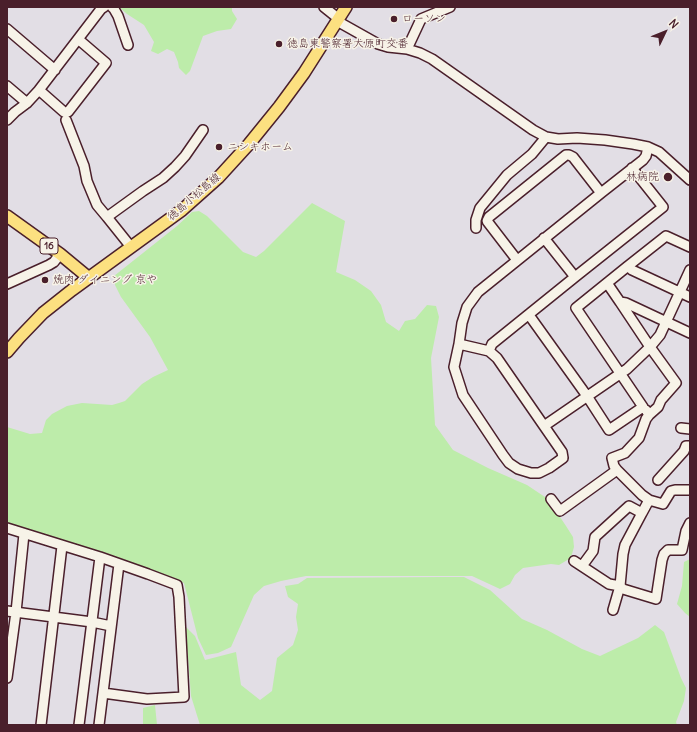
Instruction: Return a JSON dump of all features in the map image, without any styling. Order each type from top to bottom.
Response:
[{"type":"main road","name":"徳島小松島線","points":[[7,352],[43,313],[72,290],[182,210],[218,178],[249,144],[279,107],[304,73],[346,7]]},
{"type":"main road","name":"16","points":[[7,216],[60,254],[89,278]]},
{"type":"street","points":[[7,120],[27,103],[39,90],[104,7]]},
{"type":"street","points":[[112,7],[118,16],[128,45]]},
{"type":"street","points":[[324,7],[338,20],[378,44],[388,47],[407,49],[432,58],[546,137],[558,139],[576,138],[605,140],[648,147],[659,152],[690,180]]},
{"type":"street","points":[[407,49],[421,19],[450,7]]},
{"type":"street","points":[[7,29],[55,70]]},
{"type":"street","points":[[39,90],[64,112],[68,112],[106,63],[78,39]]},
{"type":"street","points":[[7,86],[27,103]]},
{"type":"street","points":[[66,120],[82,160],[87,181],[97,205],[131,247]]},
{"type":"street","points":[[107,216],[163,178],[185,156],[203,130]]},
{"type":"street","points":[[476,228],[476,220],[480,208],[507,175],[532,154],[546,137]]},
{"type":"street","points":[[459,344],[489,351],[497,358],[562,452],[563,458],[539,473],[530,473],[518,469],[509,463],[503,455],[463,395],[454,367],[462,323],[467,307],[478,292],[643,160],[646,156],[648,147]]},
{"type":"street","points":[[517,260],[486,221],[501,207],[566,155],[573,157],[601,193]]},
{"type":"street","points":[[489,351],[492,344],[663,207],[632,168]]},
{"type":"street","points":[[649,415],[576,308],[666,236],[690,247]]},
{"type":"street","points":[[544,238],[576,277]]},
{"type":"street","points":[[7,284],[49,266],[60,254]]},
{"type":"street","points":[[628,266],[632,270],[690,297]]},
{"type":"street","points":[[544,426],[627,369],[650,347],[660,335],[690,270]]},
{"type":"street","points":[[607,283],[676,383],[661,400],[658,407],[649,415],[639,438],[625,453],[612,458],[614,466],[649,500],[663,504],[671,491],[690,490]]},
{"type":"street","points":[[620,302],[626,303],[690,333]]},
{"type":"street","points":[[529,315],[587,396],[609,430],[643,407]]},
{"type":"street","points":[[658,480],[684,451],[686,446],[690,446]]},
{"type":"street","points":[[551,499],[560,511],[617,470]]},
{"type":"street","points":[[613,610],[620,586],[625,545],[649,500]]},
{"type":"street","points":[[582,566],[593,551],[595,536],[629,506],[642,513]]},
{"type":"street","points":[[574,561],[609,584],[620,586],[623,589],[656,599],[664,554],[668,550],[682,550],[686,531],[690,523]]},
{"type":"street","points":[[7,528],[100,557],[178,585],[184,697],[147,699],[103,693]]},
{"type":"street","points":[[7,678],[11,612],[24,534]]},
{"type":"street","points":[[41,725],[62,546]]},
{"type":"street","points":[[79,725],[100,557]]},
{"type":"street","points":[[99,725],[119,564]]},
{"type":"street","points":[[11,612],[53,616],[111,626]]},
{"type":"green space","points":[[119,7],[232,7],[232,11],[237,19],[231,29],[217,31],[203,36],[190,71],[186,75],[179,68],[174,52],[167,49],[158,54],[151,51],[154,42],[144,25]]},
{"type":"green space","points":[[312,203],[345,221],[336,272],[355,280],[371,291],[381,305],[386,322],[399,331],[405,321],[415,319],[427,305],[436,306],[439,317],[431,358],[435,425],[453,450],[488,468],[527,485],[548,499],[573,537],[574,547],[569,559],[559,565],[551,564],[523,568],[515,575],[510,584],[500,589],[472,576],[306,576],[281,581],[264,586],[254,595],[231,647],[218,653],[206,655],[198,638],[184,583],[144,568],[7,524],[7,427],[30,434],[42,433],[46,420],[52,414],[67,406],[82,403],[112,405],[125,401],[142,384],[168,370],[150,337],[121,297],[115,285],[114,276],[177,226],[192,212],[199,211],[207,216],[243,252],[256,257],[264,251]]},
{"type":"green space","points":[[690,559],[690,617],[677,604],[682,586],[684,562]]},
{"type":"green space","points":[[464,577],[490,590],[522,619],[547,630],[582,649],[600,656],[638,638],[655,625],[664,632],[686,688],[684,701],[676,722],[677,725],[200,725],[191,696],[188,657],[183,624],[195,636],[205,660],[236,652],[241,685],[260,700],[272,691],[277,658],[293,645],[298,630],[296,617],[298,604],[288,597],[285,586],[298,584],[307,578]]},
{"type":"green space","points":[[155,705],[157,725],[143,725],[143,708]]},
{"type":"place","name":"ローソン","points":[[394,19]]},
{"type":"place","name":"徳島東警察署大原町交番","points":[[279,44]]},
{"type":"place","name":"ニシキホーム","points":[[219,147]]},
{"type":"place","name":"林病院","points":[[668,177]]},
{"type":"place","name":"焼肉 ダイニング 京や","points":[[45,280]]}]
